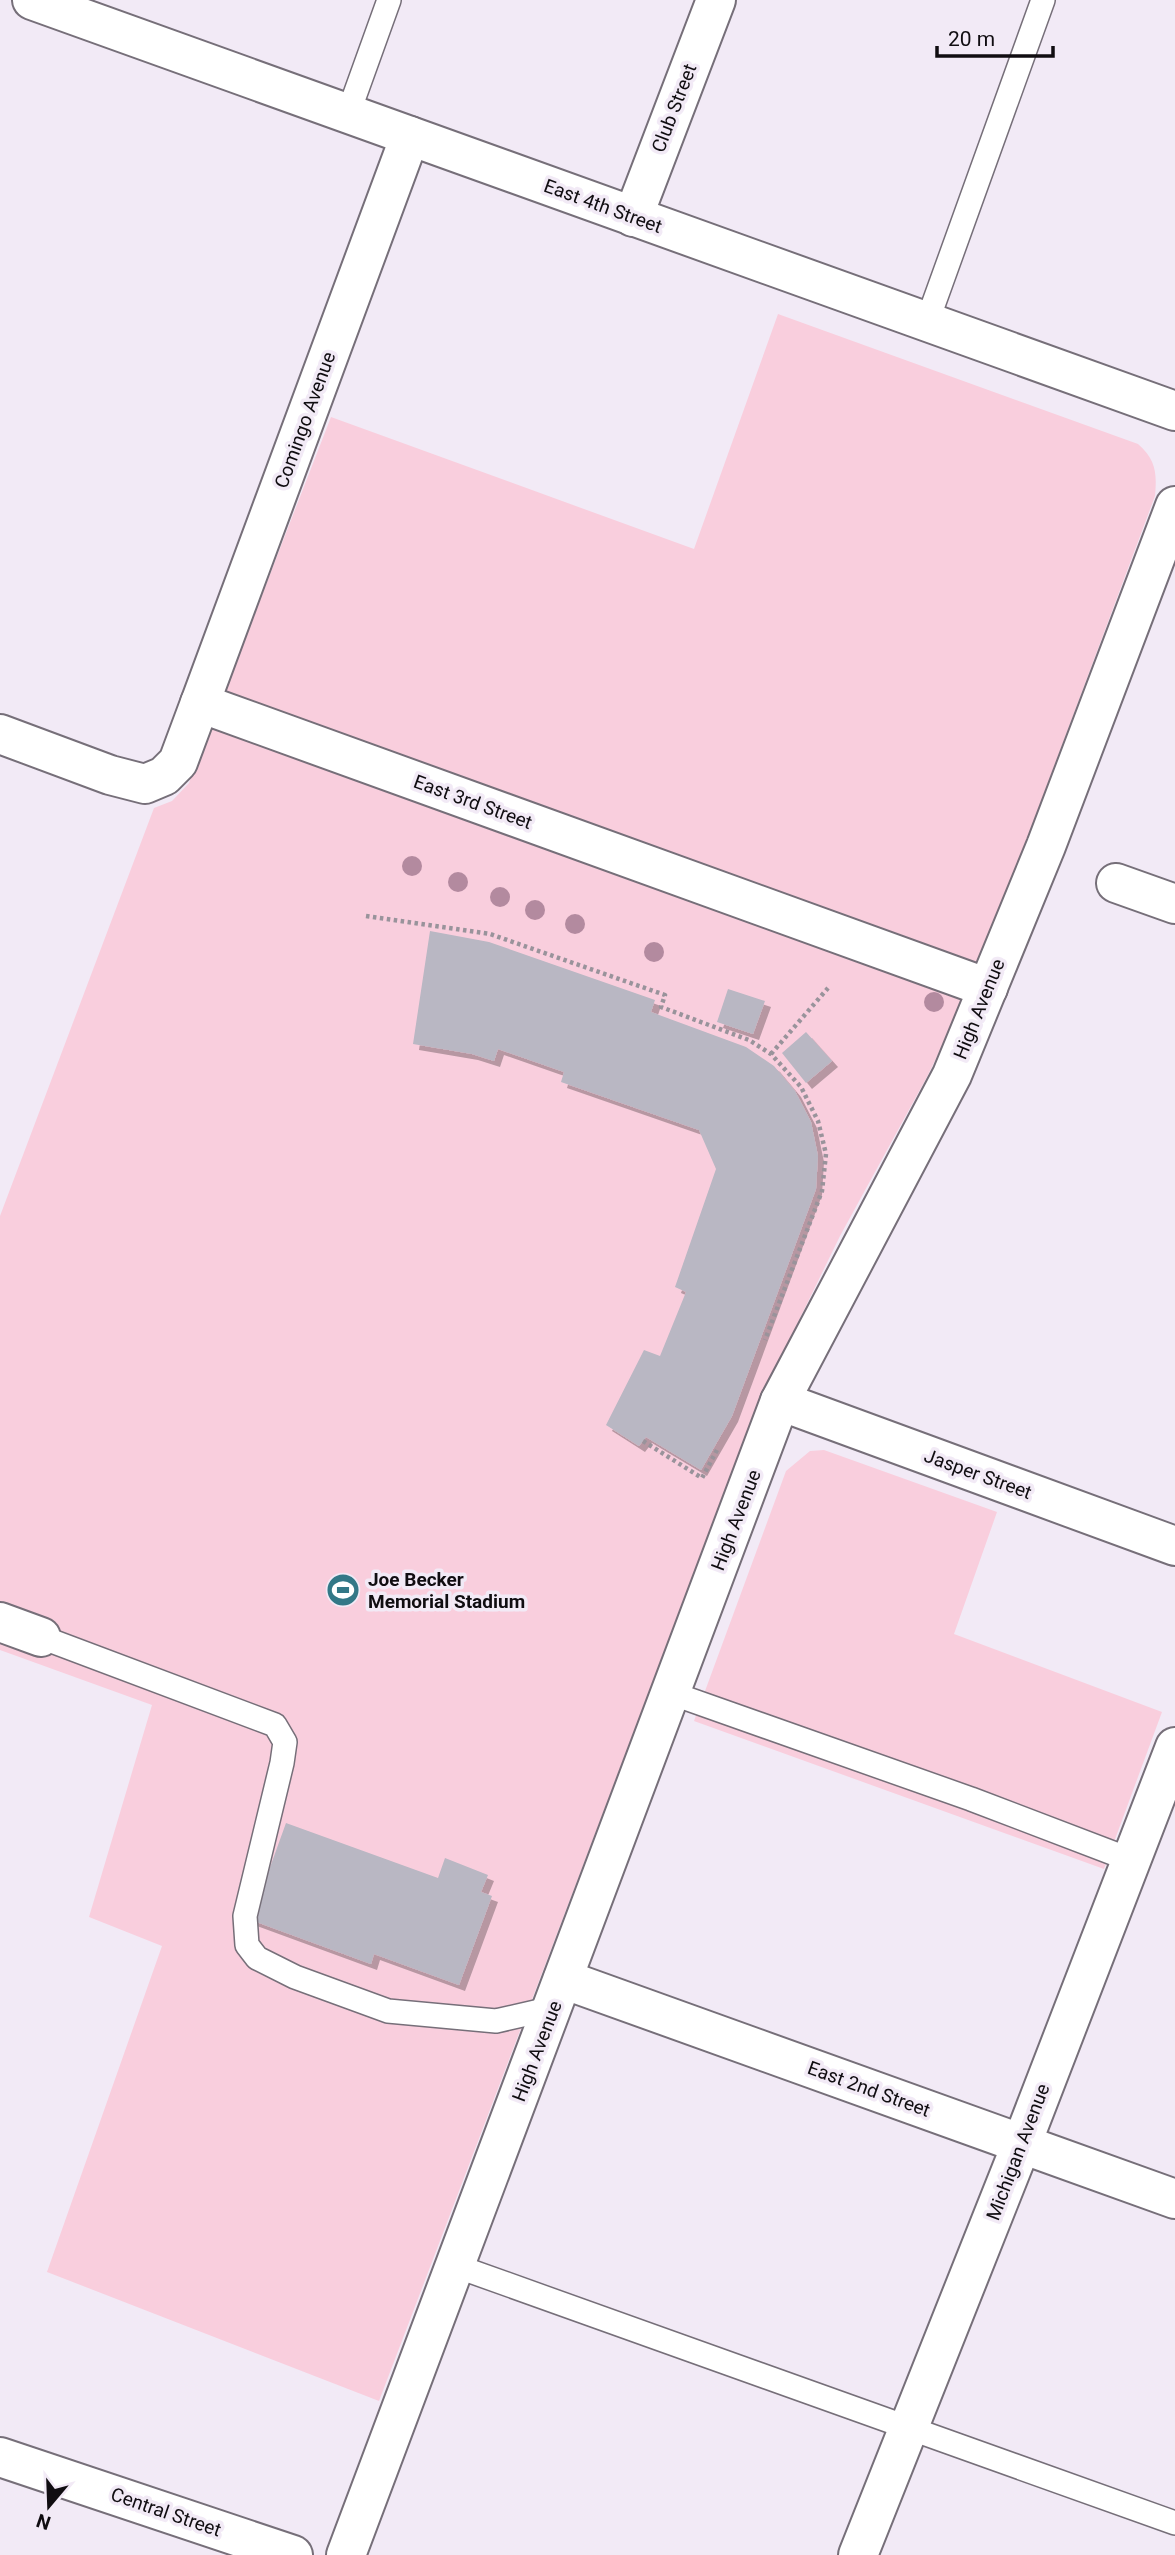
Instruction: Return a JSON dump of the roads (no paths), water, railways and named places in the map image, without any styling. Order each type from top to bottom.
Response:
[{"type":"street","name":"Club Street","points":[[633,217],[716,0]]},
{"type":"street","name":"East 4th Street","points":[[55,4],[348,114],[1175,411]]},
{"type":"street","name":"Comingo Avenue","points":[[200,703],[410,136]]},
{"type":"street","name":"High Avenue","points":[[346,2555],[780,1401],[952,1074],[1046,846],[1175,506]]},
{"type":"street","points":[[0,734],[110,775],[145,784],[164,776],[178,762],[200,703]]},
{"type":"street","name":"East 3rd Street","points":[[200,703],[988,988]]},
{"type":"street","points":[[1116,883],[1175,904]]},
{"type":"street","name":"Jasper Street","points":[[780,1401],[1175,1546]]},
{"type":"street","points":[[0,1622],[41,1637]]},
{"type":"street","name":"Michigan Avenue","points":[[858,2555],[1022,2144],[1175,1747]]},
{"type":"street","name":"East 2nd Street","points":[[558,1993],[1022,2144],[1175,2199]]},
{"type":"street","name":"Central Street","points":[[0,2457],[293,2555]]},
{"type":"lane","points":[[348,114],[389,0]]},
{"type":"lane","points":[[927,322],[1043,0]]},
{"type":"lane","points":[[41,1637],[275,1725],[285,1742],[282,1763],[245,1916],[247,1945],[257,1958],[295,1977],[388,2011],[496,2021],[558,1993]]},
{"type":"lane","points":[[671,1693],[971,1799],[1131,1860]]},
{"type":"lane","points":[[456,2266],[1175,2523]]},
{"type":"place","name":"Joe Becker Memorial Stadium","points":[[343,1590]]}]
